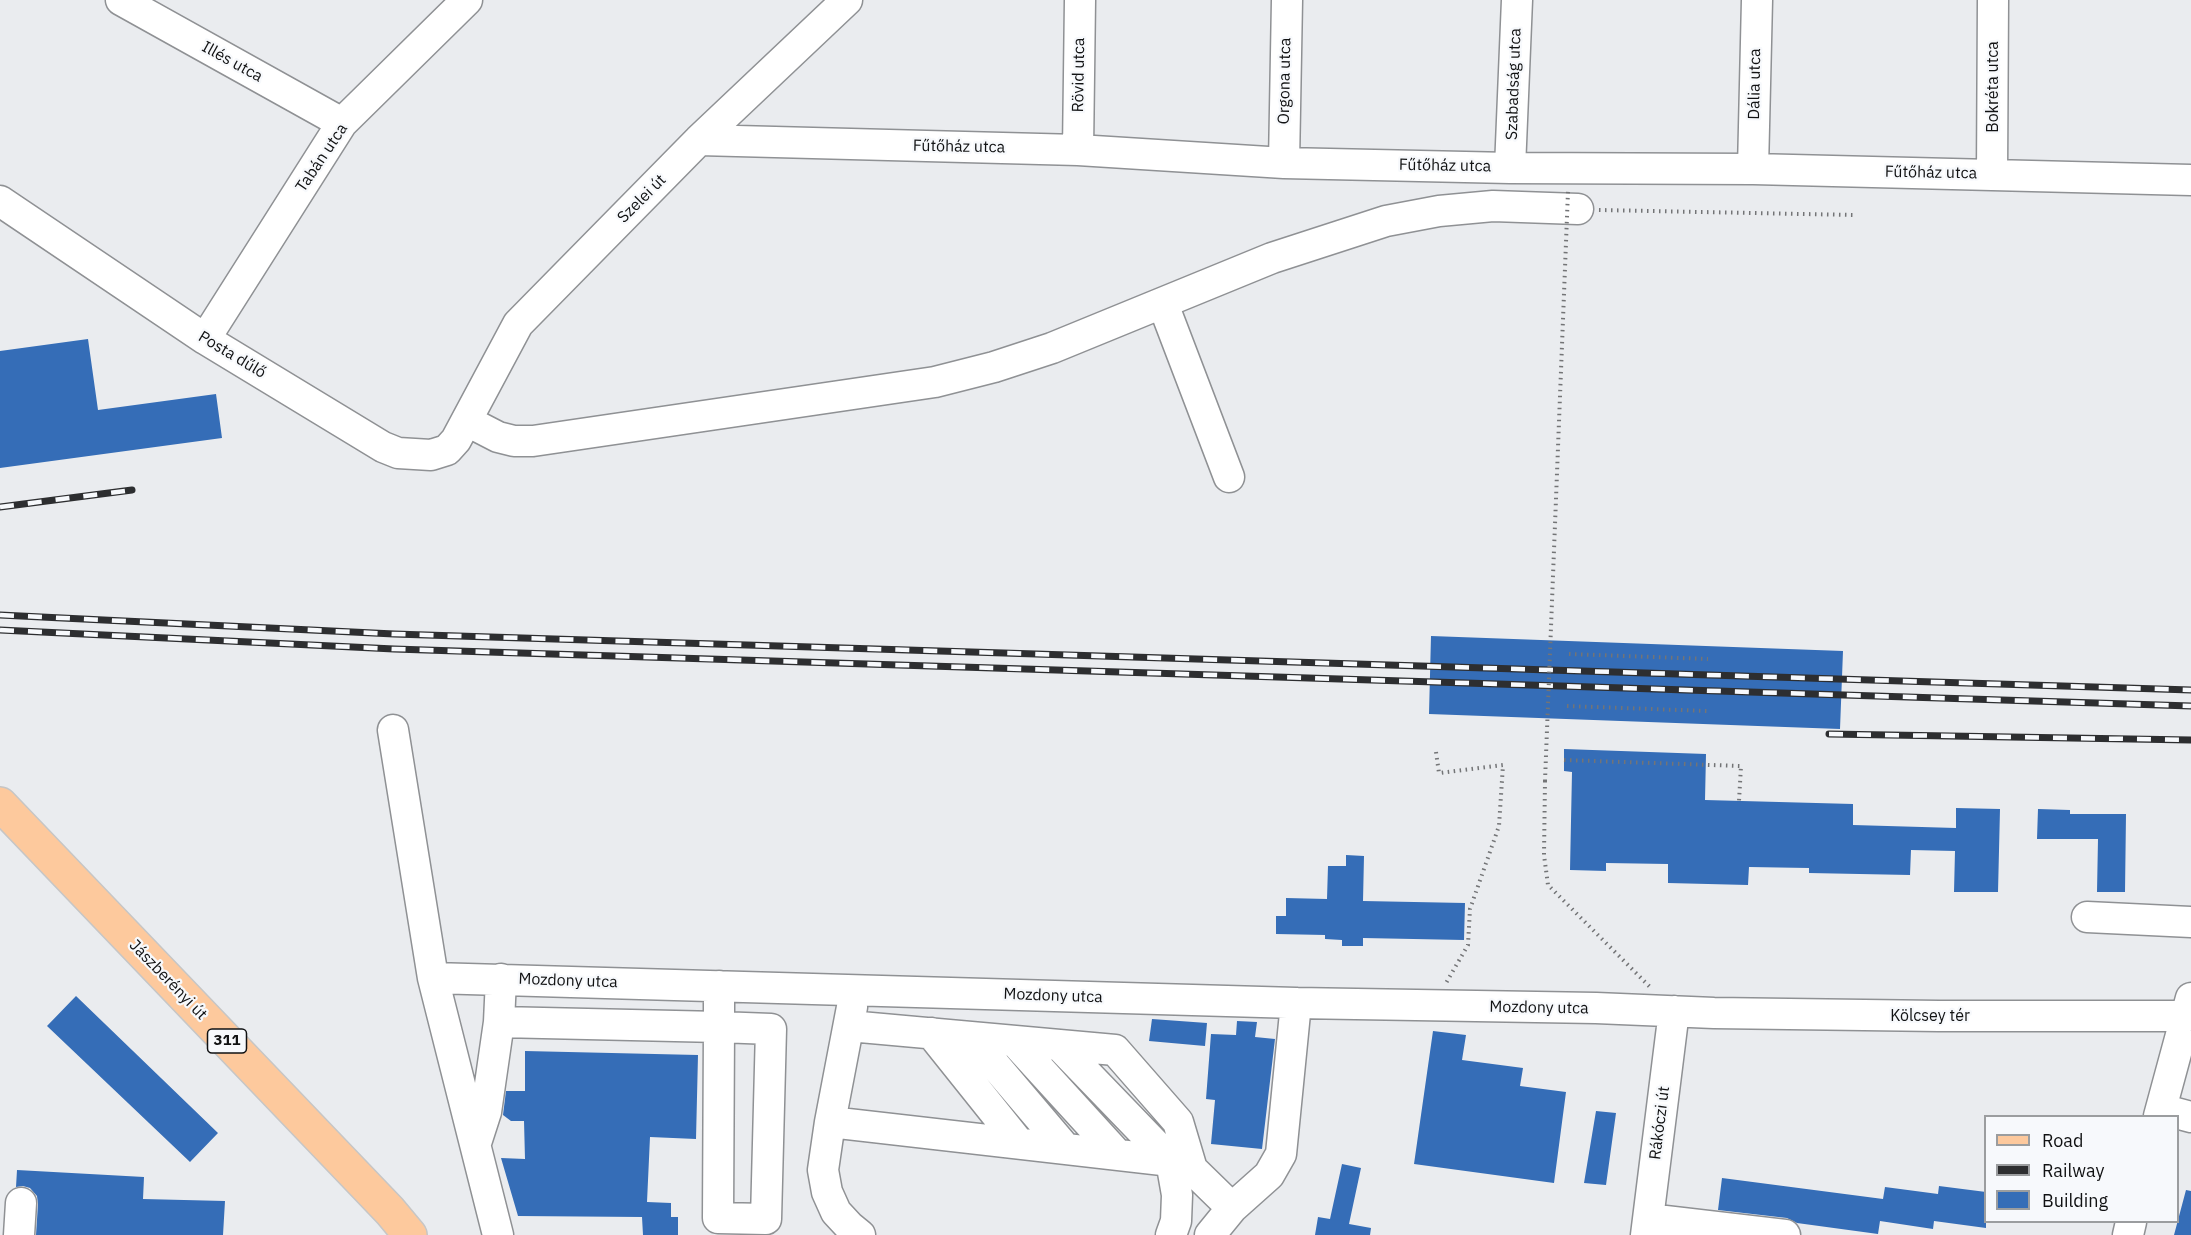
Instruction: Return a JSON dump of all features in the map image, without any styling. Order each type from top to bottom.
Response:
[{"type":"main road","name":"Jászberényi út","points":[[0,804],[390,1211],[410,1235]]},
{"type":"street","name":"Illés utca","points":[[121,0],[342,123]]},
{"type":"street","name":"Tabán utca","points":[[205,339],[342,123],[467,0]]},
{"type":"street","name":"Szelei út","points":[[467,421],[518,324],[699,140],[847,0]]},
{"type":"street","name":"Rövid utca","points":[[1078,150],[1080,0]]},
{"type":"street","name":"Orgona utca","points":[[1284,163],[1287,0]]},
{"type":"street","name":"Szabadság utca","points":[[1510,168],[1517,0]]},
{"type":"street","name":"Dália utca","points":[[1753,168],[1757,0]]},
{"type":"street","name":"Bokréta utca","points":[[1992,175],[1993,0]]},
{"type":"street","name":"Fűtőház utca","points":[[699,140],[1078,150],[1284,163],[1510,168],[1753,168],[2191,180]]},
{"type":"street","points":[[467,421],[498,437],[514,441],[533,441],[905,387],[964,375],[1024,358],[1163,304],[1272,258],[1386,221],[1439,211],[1573,200]]},
{"type":"street","name":"Posta dűlő","points":[[0,201],[205,339],[383,447],[398,453],[431,455],[447,450],[467,421]]},
{"type":"street","points":[[1163,304],[1229,477]]},
{"type":"street","points":[[393,730],[433,978],[498,1235]]},
{"type":"street","points":[[2087,917],[2191,922]]},
{"type":"street","name":"Mozdony utca","points":[[433,978],[1296,1003],[1674,1011]]},
{"type":"street","points":[[476,1146],[486,1112],[499,1022],[501,979]]},
{"type":"street","points":[[499,1022],[719,1027],[771,1029],[766,1219],[718,1218],[719,1027],[719,986]]},
{"type":"street","points":[[856,990],[830,1122],[824,1170],[827,1192],[836,1212],[860,1235]]},
{"type":"street","points":[[1210,1235],[1232,1208],[1269,1175],[1281,1154],[1296,1003]]},
{"type":"street","points":[[2176,1115],[2160,1113],[2189,1007]]},
{"type":"street","name":"Kölcsey tér","points":[[1674,1011],[1939,1016],[2189,1007]]},
{"type":"street","name":"Rákóczi út","points":[[1647,1227],[1674,1011]]},
{"type":"street","points":[[849,1026],[1115,1050],[1178,1122],[1182,1165],[1176,1221],[1171,1235]]},
{"type":"street","points":[[931,1033],[1019,1143]]},
{"type":"street","points":[[971,1037],[1066,1149]]},
{"type":"street","points":[[1014,1041],[1118,1155]]},
{"type":"street","points":[[830,1122],[1118,1155],[1182,1165],[1232,1208]]},
{"type":"street","points":[[19,1235],[21,1203]]},
{"type":"street","points":[[1647,1227],[1780,1235]]},
{"type":"path","points":[[1674,1011],[1548,885],[1544,855],[1545,781],[1573,200],[1854,215]]},
{"type":"path","points":[[1569,654],[1708,659]]},
{"type":"path","points":[[1567,706],[1707,711]]},
{"type":"path","points":[[1433,1006],[1468,945],[1470,909],[1499,826],[1503,765],[1439,773],[1436,752]]},
{"type":"path","points":[[1564,760],[1741,766],[1739,801]]},
{"type":"building","points":[[88,339],[98,410],[216,394],[222,438],[0,468],[0,351]]},
{"type":"building","points":[[1431,636],[1843,651],[1840,729],[1429,714]]},
{"type":"building","points":[[1564,749],[1706,754],[1705,800],[1853,804],[1853,825],[1956,828],[1956,808],[2000,809],[1998,892],[1954,892],[1955,851],[1911,850],[1910,875],[1809,873],[1809,868],[1749,867],[1748,885],[1668,883],[1668,864],[1606,863],[1606,871],[1570,870],[1572,772],[1564,771]]},
{"type":"building","points":[[2038,809],[2070,810],[2070,814],[2126,814],[2125,892],[2097,892],[2098,839],[2037,839]]},
{"type":"building","points":[[1346,855],[1364,856],[1363,901],[1465,903],[1464,940],[1363,938],[1363,946],[1342,946],[1342,940],[1325,939],[1325,935],[1276,934],[1276,916],[1286,916],[1286,898],[1327,899],[1328,866],[1346,866]]},
{"type":"building","points":[[76,996],[218,1133],[190,1162],[47,1026]]},
{"type":"building","points":[[1152,1019],[1207,1023],[1205,1046],[1149,1041]]},
{"type":"building","points":[[1237,1021],[1257,1022],[1255,1037],[1275,1039],[1262,1149],[1211,1144],[1215,1100],[1206,1099],[1211,1034],[1236,1035]]},
{"type":"building","points":[[1433,1031],[1466,1035],[1462,1060],[1523,1068],[1520,1086],[1566,1092],[1554,1183],[1414,1164]]},
{"type":"building","points":[[525,1051],[698,1055],[696,1139],[650,1137],[647,1202],[671,1203],[671,1217],[678,1217],[678,1235],[643,1235],[642,1217],[518,1216],[501,1158],[525,1159],[524,1121],[511,1121],[503,1115],[506,1091],[525,1091]]},
{"type":"building","points":[[1596,1111],[1616,1113],[1606,1185],[1584,1183]]},
{"type":"building","points":[[1342,1164],[1361,1168],[1349,1224],[1371,1228],[1370,1235],[1315,1235],[1318,1217],[1330,1219]]},
{"type":"building","points":[[17,1170],[144,1177],[143,1199],[225,1201],[223,1235],[36,1235],[37,1196],[30,1188],[16,1187]]},
{"type":"building","points":[[1722,1178],[1883,1199],[1885,1187],[1938,1194],[1939,1186],[1984,1192],[1986,1228],[1934,1221],[1933,1229],[1880,1221],[1878,1234],[1797,1223],[1787,1218],[1718,1210]]},
{"type":"building","points":[[2186,1190],[2191,1191],[2191,1235],[2174,1235]]},
{"type":"railway","points":[[0,507],[132,490]]},
{"type":"railway","points":[[0,615],[394,634],[2191,690]]},
{"type":"railway","points":[[0,630],[394,649],[2191,706]]},
{"type":"railway","points":[[1829,734],[2191,740]]}]
